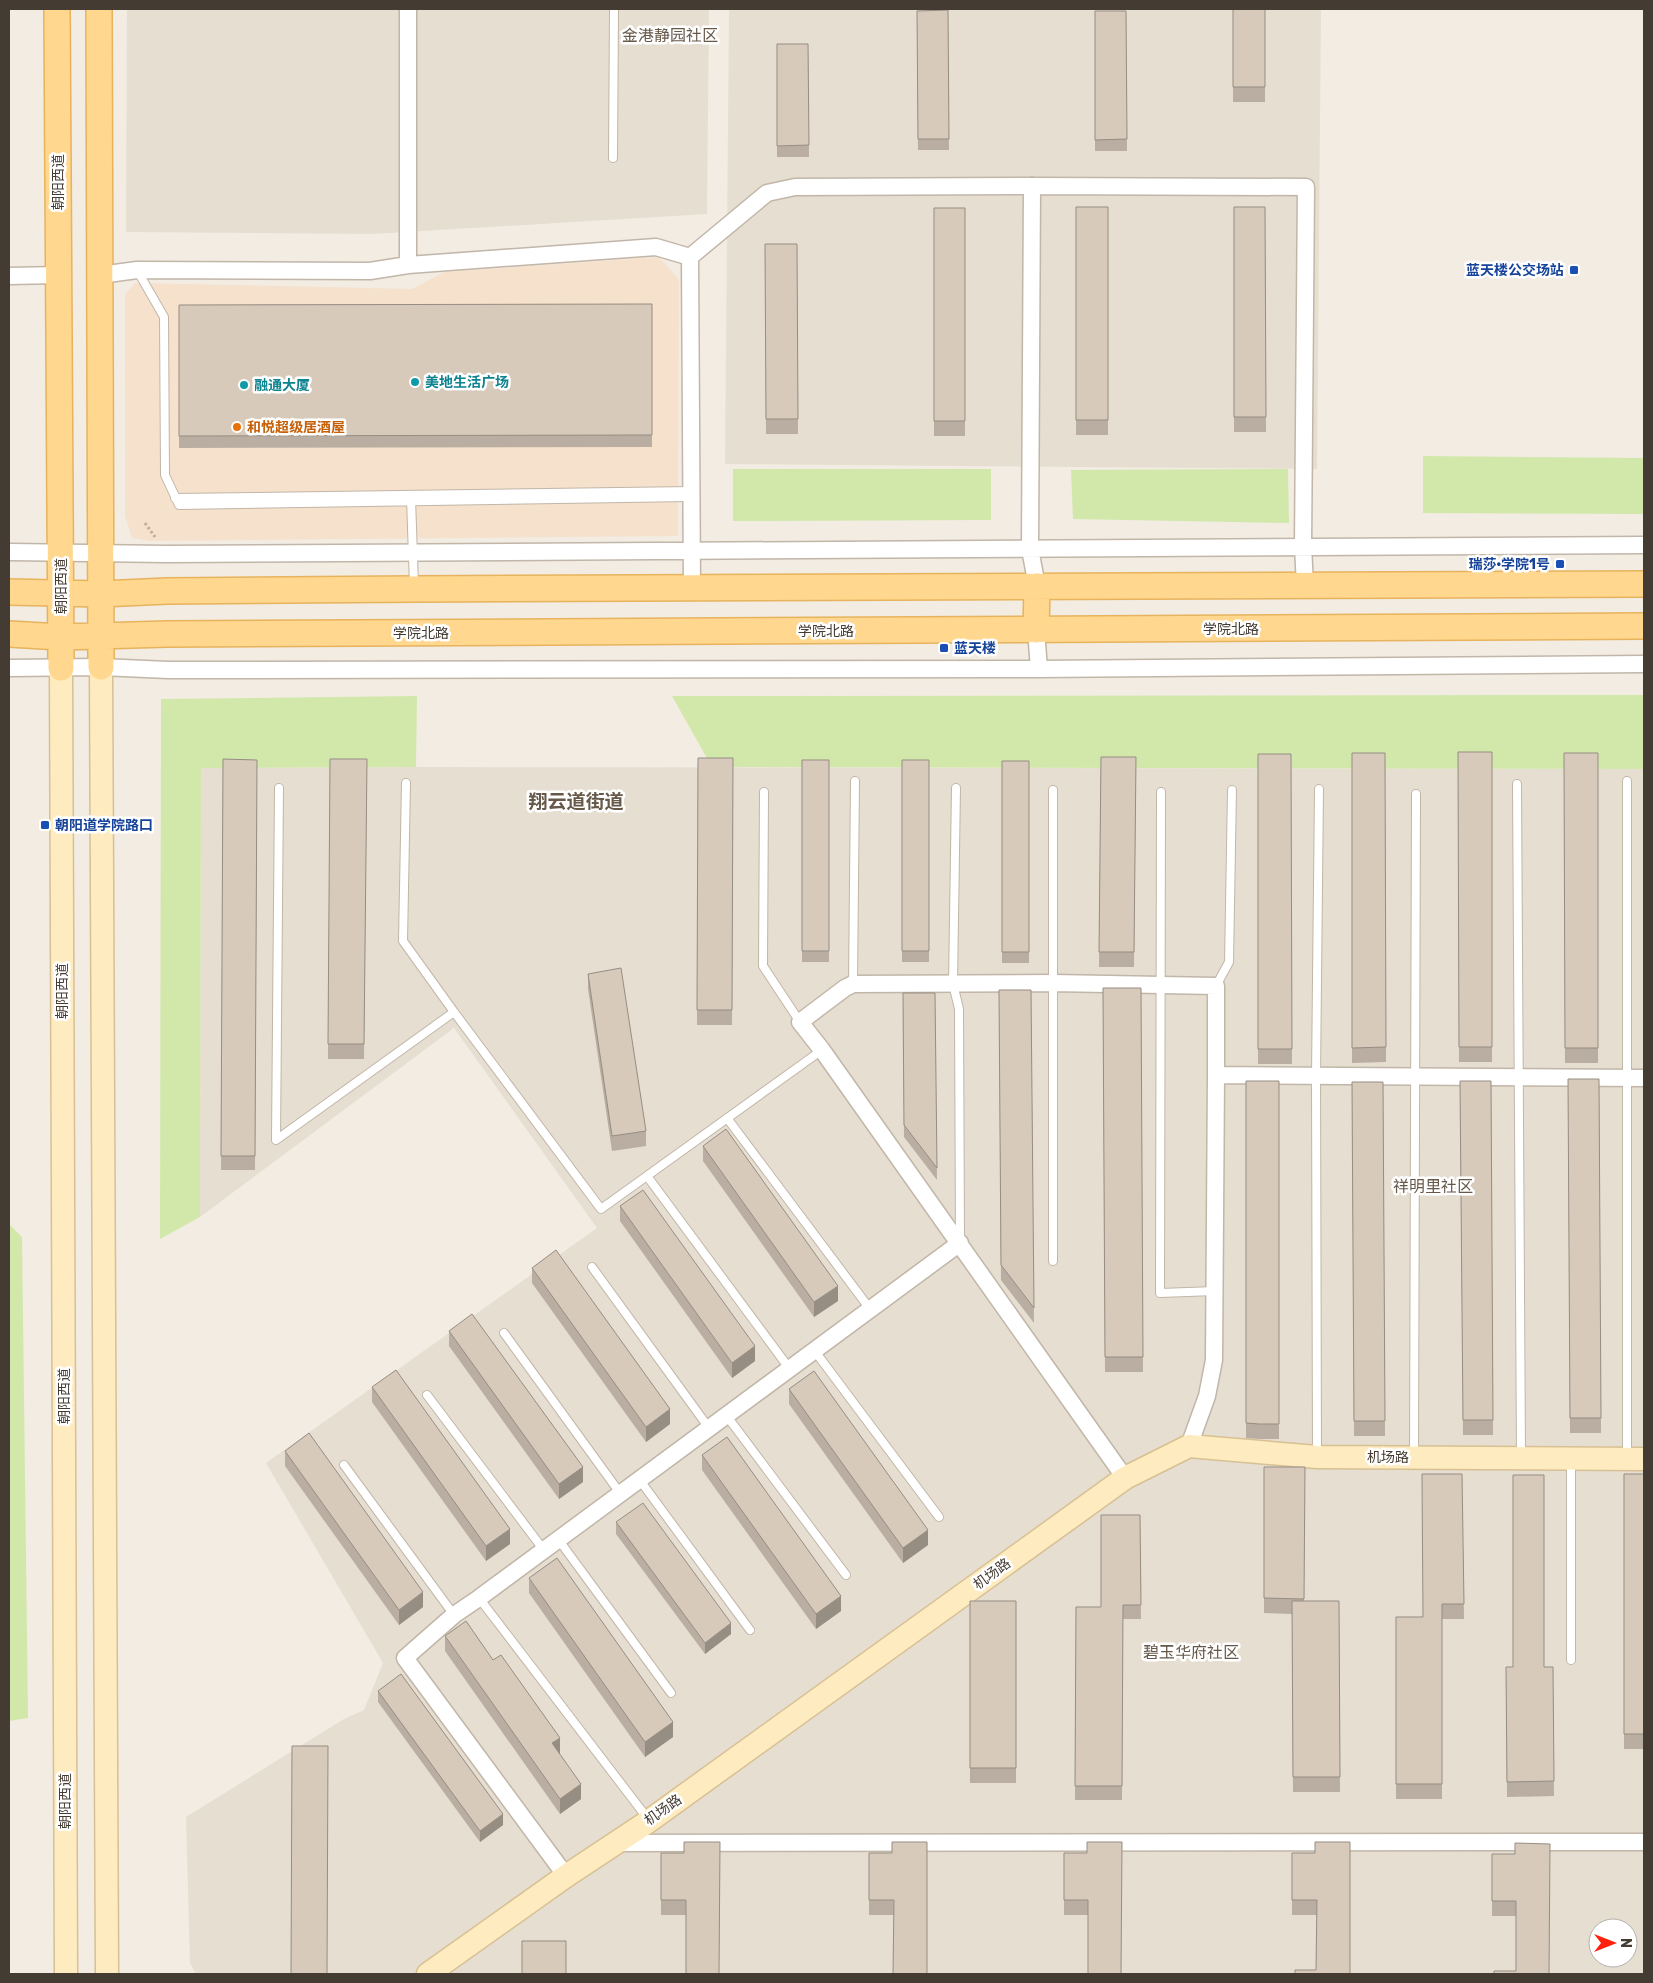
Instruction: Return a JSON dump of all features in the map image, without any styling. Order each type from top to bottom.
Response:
[{"type":"main road","name":"朝阳西道","points":[[57,9],[66,1974]]},
{"type":"main road","points":[[99,9],[107,1974]]},
{"type":"main road","points":[[9,592],[101,594],[167,591],[414,589],[1644,584]]},
{"type":"main road","points":[[1036,630],[1037,586]]},
{"type":"main road","name":"学院北路","points":[[9,634],[61,637],[1644,626]]},
{"type":"main road","name":"机场路","points":[[428,1974],[566,1876],[649,1821],[1126,1478],[1189,1446],[1317,1457],[1635,1459]]},
{"type":"street","points":[[408,9],[408,265]]},
{"type":"street","points":[[1032,186],[1030,549],[1037,586]]},
{"type":"street","points":[[690,257],[767,193],[795,187],[1306,187],[1303,546],[1305,585]]},
{"type":"street","points":[[100,276],[137,270],[370,271],[408,265],[656,247],[690,257]]},
{"type":"street","points":[[690,257],[692,588]]},
{"type":"street","points":[[9,267],[59,271]]},
{"type":"street","points":[[9,276],[59,271]]},
{"type":"street","points":[[9,552],[413,552],[1644,545]]},
{"type":"street","points":[[1036,630],[1039,668]]},
{"type":"street","points":[[9,668],[101,667],[168,670],[1039,668],[1644,664]]},
{"type":"street","points":[[1126,1478],[960,1243],[800,1022],[845,988],[853,984],[1053,983],[1216,986],[1214,1360],[1207,1396],[1189,1446]]},
{"type":"street","points":[[1216,1075],[1644,1078]]},
{"type":"street","points":[[566,1876],[405,1658],[454,1615],[960,1243]]},
{"type":"street","points":[[616,1843],[1644,1842]]},
{"type":"lane","points":[[613,158],[614,9]]},
{"type":"lane","points":[[137,270],[164,317],[165,475],[175,498],[411,499],[692,494]]},
{"type":"lane","points":[[411,499],[414,589]]},
{"type":"lane","points":[[853,984],[855,781]]},
{"type":"lane","points":[[1626,782],[1626,1078],[1635,1459]]},
{"type":"lane","points":[[406,783],[403,941],[601,1209],[822,1050]]},
{"type":"lane","points":[[1517,784],[1521,1458]]},
{"type":"lane","points":[[279,788],[276,1140],[454,1012]]},
{"type":"lane","points":[[956,788],[953,984],[959,1009],[960,1243]]},
{"type":"lane","points":[[1317,1457],[1316,1076],[1319,789]]},
{"type":"lane","points":[[1053,790],[1053,1261]]},
{"type":"lane","points":[[1216,986],[1229,962],[1232,790]]},
{"type":"lane","points":[[764,792],[763,966],[800,1022]]},
{"type":"lane","points":[[1161,792],[1160,1292],[1215,1291]]},
{"type":"lane","points":[[1414,1457],[1416,794]]},
{"type":"lane","points":[[727,1118],[870,1309]]},
{"type":"lane","points":[[647,1176],[789,1368]]},
{"type":"lane","points":[[592,1267],[708,1428]]},
{"type":"lane","points":[[504,1333],[620,1493]]},
{"type":"lane","points":[[814,1350],[939,1518]]},
{"type":"lane","points":[[427,1395],[543,1549]]},
{"type":"lane","points":[[726,1415],[846,1575]]},
{"type":"lane","points":[[1571,1458],[1571,1660]]},
{"type":"lane","points":[[344,1465],[454,1615]]},
{"type":"lane","points":[[639,1479],[750,1630]]},
{"type":"lane","points":[[558,1539],[671,1693]]},
{"type":"lane","points":[[479,1598],[649,1821]]},
{"type":"shaded area","points":[[127,9],[709,9],[707,214],[372,234],[126,232]]},
{"type":"shaded area","points":[[729,9],[1321,9],[1317,469],[725,464]]},
{"type":"shaded area","points":[[659,257],[679,280],[678,536],[151,541],[132,538],[125,516],[125,295],[135,283],[412,289],[444,272]]},
{"type":"shaded area","points":[[201,768],[1644,769],[1644,1974],[196,1974],[190,1963],[186,1817],[344,1719],[364,1710],[383,1663],[266,1463],[597,1228],[454,1028],[200,1217]]},
{"type":"green space","points":[[1423,456],[1644,458],[1644,514],[1423,513]]},
{"type":"green space","points":[[733,469],[991,469],[991,520],[733,521]]},
{"type":"green space","points":[[1288,469],[1289,523],[1073,519],[1071,470]]},
{"type":"green space","points":[[1644,695],[1644,769],[712,767],[672,696]]},
{"type":"green space","points":[[417,696],[416,767],[201,768],[200,1217],[160,1239],[161,699]]},
{"type":"green space","points":[[9,1224],[22,1237],[28,1718],[9,1721]]},
{"type":"building","points":[[1233,9],[1265,9],[1265,87],[1233,87]]},
{"type":"building","points":[[948,10],[949,139],[918,139],[917,11]]},
{"type":"building","points":[[1095,11],[1126,11],[1127,139],[1095,140]]},
{"type":"building","points":[[777,44],[808,44],[809,145],[777,146]]},
{"type":"building","points":[[1076,207],[1108,207],[1108,420],[1076,420]]},
{"type":"building","points":[[1234,207],[1265,207],[1266,417],[1234,417]]},
{"type":"building","points":[[934,208],[965,208],[965,421],[934,421]]},
{"type":"building","points":[[765,244],[797,244],[798,419],[766,419]]},
{"type":"building","name":"美地生活广场","points":[[652,304],[652,435],[179,436],[179,305]]},
{"type":"building","points":[[1458,752],[1492,752],[1492,1047],[1459,1047]]},
{"type":"building","points":[[1352,753],[1385,753],[1386,1047],[1352,1048]]},
{"type":"building","points":[[1564,753],[1598,753],[1598,1048],[1565,1048]]},
{"type":"building","points":[[1258,754],[1291,754],[1292,1049],[1258,1049]]},
{"type":"building","points":[[1101,757],[1136,757],[1134,952],[1099,952]]},
{"type":"building","points":[[698,758],[733,758],[732,1010],[697,1010]]},
{"type":"building","points":[[223,759],[257,760],[255,1156],[221,1156]]},
{"type":"building","points":[[330,759],[367,759],[364,1044],[328,1044]]},
{"type":"building","points":[[802,760],[829,760],[829,951],[802,951]]},
{"type":"building","points":[[902,760],[929,760],[929,951],[902,951]]},
{"type":"building","points":[[1002,761],[1029,761],[1029,952],[1002,952]]},
{"type":"building","points":[[621,968],[646,1131],[612,1136],[588,974]]},
{"type":"building","points":[[1103,988],[1141,988],[1143,1357],[1105,1357]]},
{"type":"building","points":[[999,990],[1031,990],[1034,1308],[1001,1265]]},
{"type":"building","points":[[903,993],[935,993],[937,1168],[904,1125]]},
{"type":"building","points":[[1568,1079],[1599,1079],[1601,1418],[1570,1418]]},
{"type":"building","points":[[1246,1081],[1279,1081],[1279,1424],[1246,1423]]},
{"type":"building","points":[[1460,1081],[1491,1081],[1493,1420],[1463,1420]]},
{"type":"building","points":[[1352,1082],[1383,1082],[1385,1421],[1354,1421]]},
{"type":"building","points":[[726,1129],[838,1286],[814,1302],[703,1146]]},
{"type":"building","points":[[643,1190],[755,1346],[732,1363],[620,1206]]},
{"type":"building","points":[[556,1250],[670,1409],[646,1427],[532,1268]]},
{"type":"building","points":[[472,1314],[583,1467],[559,1484],[449,1331]]},
{"type":"building","points":[[396,1370],[510,1529],[486,1546],[372,1387]]},
{"type":"building","points":[[814,1371],[928,1530],[903,1548],[789,1389]]},
{"type":"building","points":[[309,1433],[423,1592],[399,1610],[285,1451]]},
{"type":"building","points":[[727,1437],[841,1596],[816,1614],[702,1455]]},
{"type":"building","points":[[1264,1467],[1305,1467],[1304,1599],[1264,1598]]},
{"type":"building","points":[[1422,1474],[1462,1474],[1464,1604],[1442,1604],[1442,1784],[1396,1784],[1396,1617],[1423,1617]]},
{"type":"building","points":[[1624,1474],[1644,1474],[1644,1734],[1624,1734]]},
{"type":"building","points":[[1513,1475],[1544,1475],[1544,1667],[1553,1667],[1554,1781],[1507,1782],[1506,1667],[1513,1667]]},
{"type":"building","points":[[643,1503],[731,1623],[705,1643],[616,1522]]},
{"type":"building","points":[[1101,1515],[1140,1515],[1141,1605],[1123,1605],[1122,1786],[1075,1786],[1076,1607],[1101,1607]]},
{"type":"building","points":[[557,1558],[673,1722],[645,1742],[529,1578]]},
{"type":"building","points":[[970,1601],[1016,1601],[1016,1768],[970,1768]]},
{"type":"building","points":[[1292,1601],[1339,1601],[1340,1777],[1293,1777]]},
{"type":"building","points":[[466,1621],[493,1660],[501,1655],[560,1738],[552,1743],[581,1784],[560,1799],[445,1636]]},
{"type":"building","points":[[401,1674],[503,1814],[480,1831],[378,1691]]},
{"type":"building","points":[[292,1746],[328,1746],[327,1974],[291,1974]]},
{"type":"building","points":[[684,1842],[720,1842],[719,1974],[686,1974],[686,1900],[661,1900],[661,1853],[684,1853]]},
{"type":"building","points":[[892,1842],[927,1842],[927,1974],[893,1974],[894,1900],[869,1900],[869,1853],[892,1853]]},
{"type":"building","points":[[1087,1842],[1122,1842],[1121,1974],[1088,1974],[1088,1900],[1064,1900],[1064,1853],[1087,1853]]},
{"type":"building","points":[[1315,1842],[1350,1842],[1350,1974],[1295,1974],[1295,1970],[1316,1970],[1317,1900],[1292,1900],[1292,1853],[1315,1853]]},
{"type":"building","points":[[1515,1843],[1550,1844],[1549,1974],[1494,1974],[1494,1971],[1516,1971],[1516,1901],[1492,1901],[1492,1854],[1515,1854]]},
{"type":"building","points":[[522,1941],[566,1941],[566,1974],[522,1974]]},
{"type":"place","name":"蓝天楼公交场站","points":[[1574,270]]},
{"type":"place","name":"美地生活广场","points":[[415,382]]},
{"type":"place","name":"融通大厦","points":[[244,385]]},
{"type":"place","name":"和悦超级居酒屋","points":[[237,427]]},
{"type":"place","name":"瑞莎·学院1号","points":[[1560,564]]},
{"type":"place","name":"蓝天楼","points":[[944,648]]},
{"type":"place","name":"朝阳道学院路口","points":[[45,825]]},
{"type":"district","name":"金港静园社区","points":[[670,35]]},
{"type":"district","name":"翔云道街道","points":[[576,801]]},
{"type":"district","name":"祥明里社区","points":[[1433,1186]]},
{"type":"district","name":"碧玉华府社区","points":[[1191,1652]]}]
